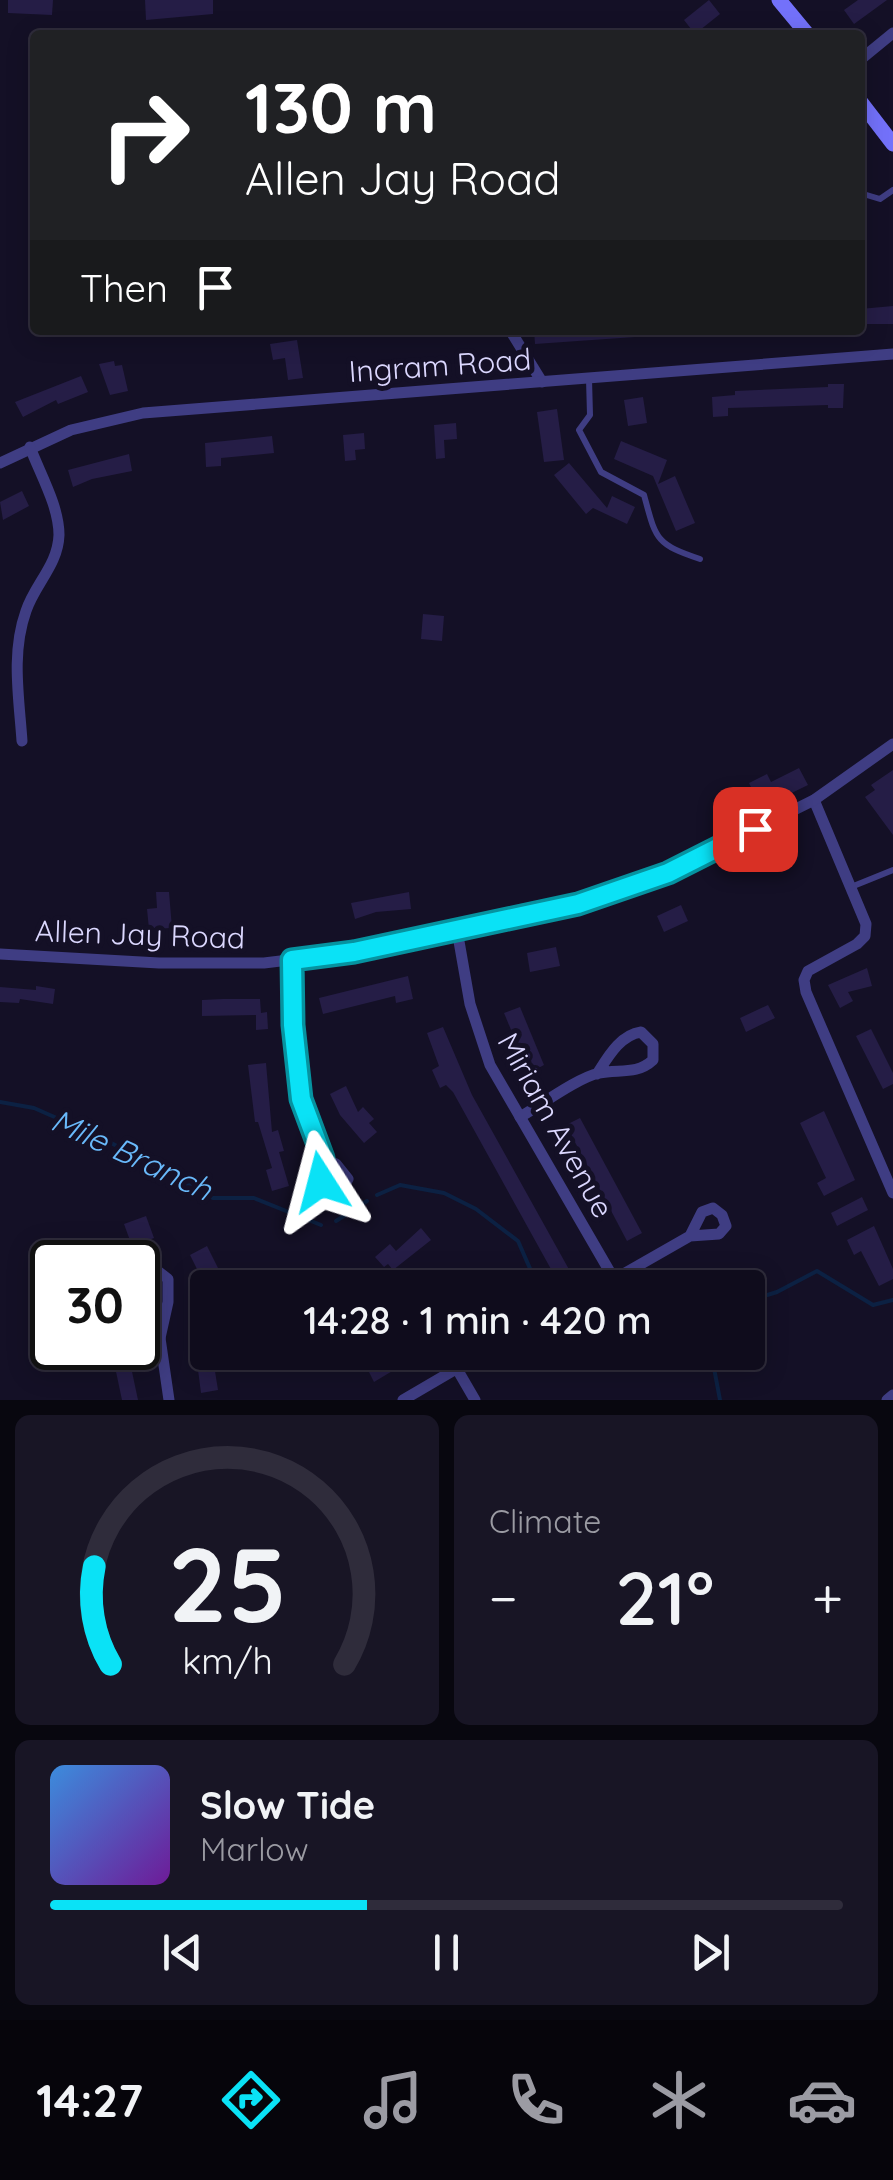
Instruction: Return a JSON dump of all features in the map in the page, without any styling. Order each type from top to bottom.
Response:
[{"type":"main road","points":[[779,0],[804,30]]},
{"type":"main road","points":[[866,119],[893,144]]},
{"type":"street","points":[[865,56],[893,33]]},
{"type":"street","points":[[513,335],[542,382]]},
{"type":"street","name":"Ingram Road","points":[[0,463],[71,430],[143,413],[893,354]]},
{"type":"street","points":[[22,741],[19,634],[28,605],[53,560],[59,536],[55,512],[30,447]]},
{"type":"street","name":"Allen Jay Road","points":[[0,954],[159,963],[292,960],[354,952],[578,904],[639,884],[814,800],[893,744]]},
{"type":"street","points":[[814,800],[866,924],[865,936],[857,944],[816,965],[804,980],[893,1193]]},
{"type":"street","name":"Miriam Avenue","points":[[458,930],[480,1041],[609,1270]]},
{"type":"street","points":[[292,960],[293,1025],[301,1099],[323,1158]]},
{"type":"street","points":[[520,1118],[597,1074],[618,1045],[633,1033],[641,1032],[654,1044],[654,1060],[648,1064],[626,1072],[597,1074]]},
{"type":"street","points":[[630,1270],[690,1236]]},
{"type":"street","points":[[160,1272],[168,1279],[168,1302],[160,1338],[169,1400]]},
{"type":"street","points":[[403,1400],[453,1370]]},
{"type":"street","points":[[457,1370],[475,1400]]},
{"type":"street","points":[[887,1400],[893,1395]]},
{"type":"lane","points":[[865,194],[880,199],[893,190]]},
{"type":"lane","points":[[589,378],[590,414],[579,430],[600,472],[644,495],[655,536],[665,547],[700,559]]},
{"type":"lane","points":[[850,887],[893,870]]},
{"type":"building","points":[[8,0],[53,0],[52,15],[8,13]]},
{"type":"building","points":[[145,0],[213,0],[213,14],[146,20]]},
{"type":"building","points":[[709,0],[720,14],[700,30],[692,30],[684,20]]},
{"type":"building","points":[[858,0],[887,0],[854,24],[844,10]]},
{"type":"building","points":[[893,306],[893,324],[865,324],[865,309]]},
{"type":"building","points":[[534,335],[635,335],[635,337],[535,344]]},
{"type":"building","points":[[297,340],[303,378],[288,380],[285,358],[273,360],[270,344]]},
{"type":"building","points":[[114,361],[115,366],[122,365],[128,391],[110,395],[99,364]]},
{"type":"building","points":[[81,376],[88,392],[58,404],[56,400],[23,417],[15,402]]},
{"type":"building","points":[[844,384],[843,408],[728,408],[728,416],[713,417],[712,397],[735,395],[735,391]]},
{"type":"building","points":[[643,397],[647,423],[628,426],[624,400]]},
{"type":"building","points":[[557,409],[564,460],[544,462],[537,412]]},
{"type":"building","points":[[456,423],[457,439],[444,440],[445,458],[436,459],[434,425]]},
{"type":"building","points":[[364,433],[365,449],[355,450],[356,460],[345,461],[343,435]]},
{"type":"building","points":[[272,436],[274,453],[221,458],[221,466],[206,467],[205,443]]},
{"type":"building","points":[[621,441],[667,460],[658,484],[675,476],[695,523],[676,531],[653,476],[614,459]]},
{"type":"building","points":[[129,454],[132,471],[73,487],[68,470]]},
{"type":"building","points":[[569,463],[607,508],[612,496],[635,507],[627,524],[593,508],[586,514],[554,475]]},
{"type":"building","points":[[22,491],[29,506],[3,520],[0,502]]},
{"type":"building","points":[[423,614],[444,616],[442,641],[421,639]]},
{"type":"building","points":[[799,768],[808,785],[734,821],[728,802],[754,793],[749,783],[767,774],[771,782]]},
{"type":"building","points":[[893,770],[893,835],[865,797],[875,790],[871,785]]},
{"type":"building","points":[[156,892],[169,892],[172,928],[149,929],[147,909],[157,908]]},
{"type":"building","points":[[409,892],[411,909],[376,912],[355,919],[351,903]]},
{"type":"building","points":[[681,905],[688,921],[664,932],[657,916]]},
{"type":"building","points":[[556,947],[560,966],[530,972],[527,953]]},
{"type":"building","points":[[867,968],[872,986],[848,992],[853,1001],[840,1008],[828,985]]},
{"type":"building","points":[[408,976],[413,999],[396,1003],[395,996],[323,1014],[319,998]]},
{"type":"building","points":[[36,986],[55,989],[53,1004],[20,999],[19,1003],[0,1002],[0,987],[36,990]]},
{"type":"building","points":[[260,999],[261,1013],[267,1012],[268,1029],[256,1030],[256,1015],[202,1016],[202,1000]]},
{"type":"building","points":[[768,1005],[775,1018],[746,1032],[740,1018]]},
{"type":"building","points":[[520,1007],[544,1065],[529,1073],[504,1013]]},
{"type":"building","points":[[443,1027],[472,1095],[569,1270],[551,1270],[453,1092],[446,1085],[440,1088],[432,1070],[439,1066],[427,1033]]},
{"type":"building","points":[[871,1029],[893,1073],[893,1084],[883,1089],[856,1036]]},
{"type":"building","points":[[266,1063],[272,1132],[278,1130],[284,1151],[279,1152],[289,1186],[272,1191],[266,1170],[272,1168],[255,1122],[248,1065]]},
{"type":"building","points":[[346,1086],[358,1112],[363,1107],[374,1119],[369,1123],[377,1132],[364,1143],[340,1115],[330,1094]]},
{"type":"building","points":[[824,1111],[855,1180],[824,1196],[817,1183],[826,1178],[800,1123]]},
{"type":"building","points":[[580,1118],[642,1233],[627,1241],[566,1125]]},
{"type":"building","points":[[862,1197],[868,1210],[837,1226],[831,1213]]},
{"type":"building","points":[[146,1216],[154,1238],[130,1240],[124,1224]]},
{"type":"building","points":[[874,1226],[893,1269],[893,1279],[879,1286],[861,1251],[854,1255],[847,1240]]},
{"type":"building","points":[[421,1228],[431,1240],[393,1270],[375,1257],[390,1244],[396,1251]]},
{"type":"building","points":[[207,1246],[218,1268],[198,1270],[190,1255]]},
{"type":"building","points":[[116,1370],[132,1370],[138,1400],[122,1400]]},
{"type":"building","points":[[198,1370],[215,1370],[218,1390],[201,1393]]},
{"type":"building","points":[[368,1370],[394,1370],[374,1382]]},
{"type":"waterway","name":"Mile Branch","points":[[0,1102],[34,1108],[102,1138],[213,1198],[254,1198],[321,1225]]},
{"type":"waterway","name":"Mile Branch","points":[[377,1195],[400,1185],[444,1193],[476,1209],[518,1241],[531,1270]]},
{"type":"waterway","name":"Mile Branch","points":[[336,1221],[367,1201]]},
{"type":"waterway","points":[[765,1296],[817,1271],[873,1305],[893,1300]]},
{"type":"waterway","name":"Mile Branch","points":[[714,1370],[720,1400]]},
{"type":"route","points":[[321,1182],[323,1158],[301,1099],[293,1025],[292,960],[354,952],[578,904],[668,873],[755,829]]}]
